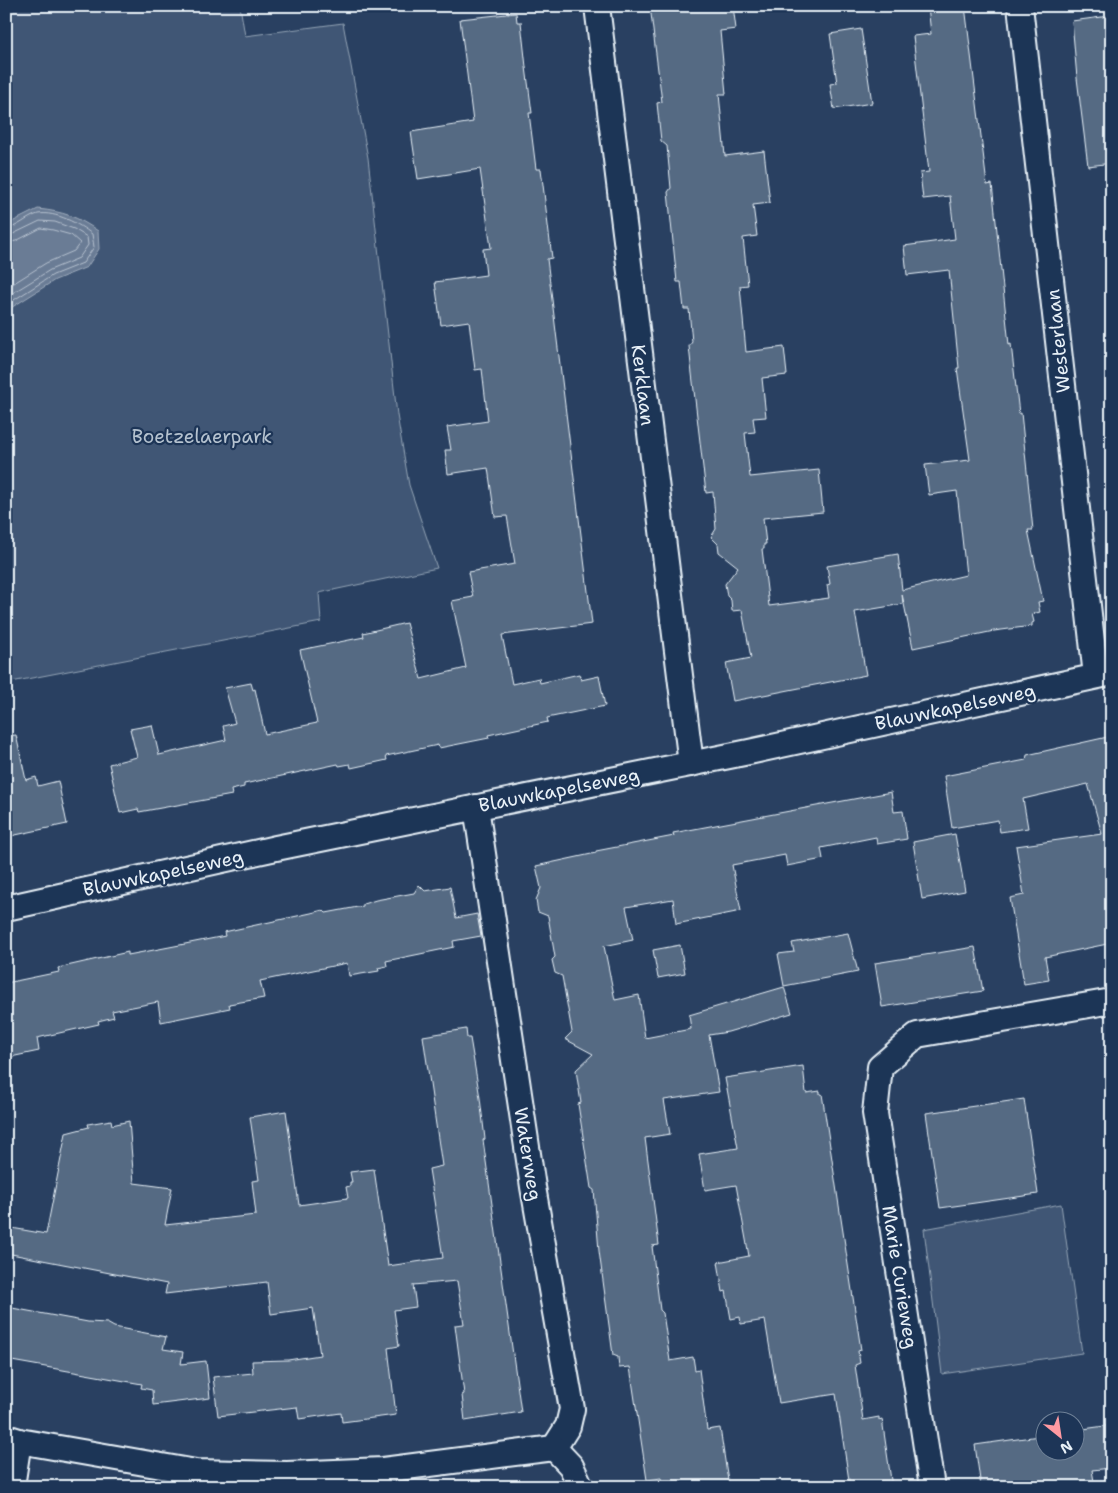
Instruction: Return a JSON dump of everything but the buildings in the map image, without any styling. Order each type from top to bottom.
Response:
[{"type":"street","name":"Kerklaan","points":[[597,6],[691,764]]},
{"type":"street","name":"Westerlaan","points":[[1020,6],[1104,675]]},
{"type":"street","name":"Blauwkapelseweg","points":[[6,908],[276,848],[691,764],[1104,675]]},
{"type":"street","name":"Waterweg","points":[[476,807],[533,1187],[572,1409],[568,1426],[554,1448]]},
{"type":"street","name":"Marie Curieweg","points":[[932,1487],[875,1113],[880,1067],[917,1035],[1112,1001]]},
{"type":"street","points":[[14,1487],[13,1439],[196,1472],[286,1474],[383,1470],[554,1448],[571,1466],[581,1487]]},
{"type":"green space","name":"Boetzelaerpark","points":[[6,6],[240,6],[245,36],[343,23],[368,158],[397,415],[409,485],[437,568],[319,593],[321,622],[6,683]]},
{"type":"green space","points":[[1061,1204],[1082,1353],[942,1374],[924,1229]]},
{"type":"water","points":[[38,209],[70,216],[98,231],[99,249],[87,267],[55,280],[6,311],[6,225]]}]
